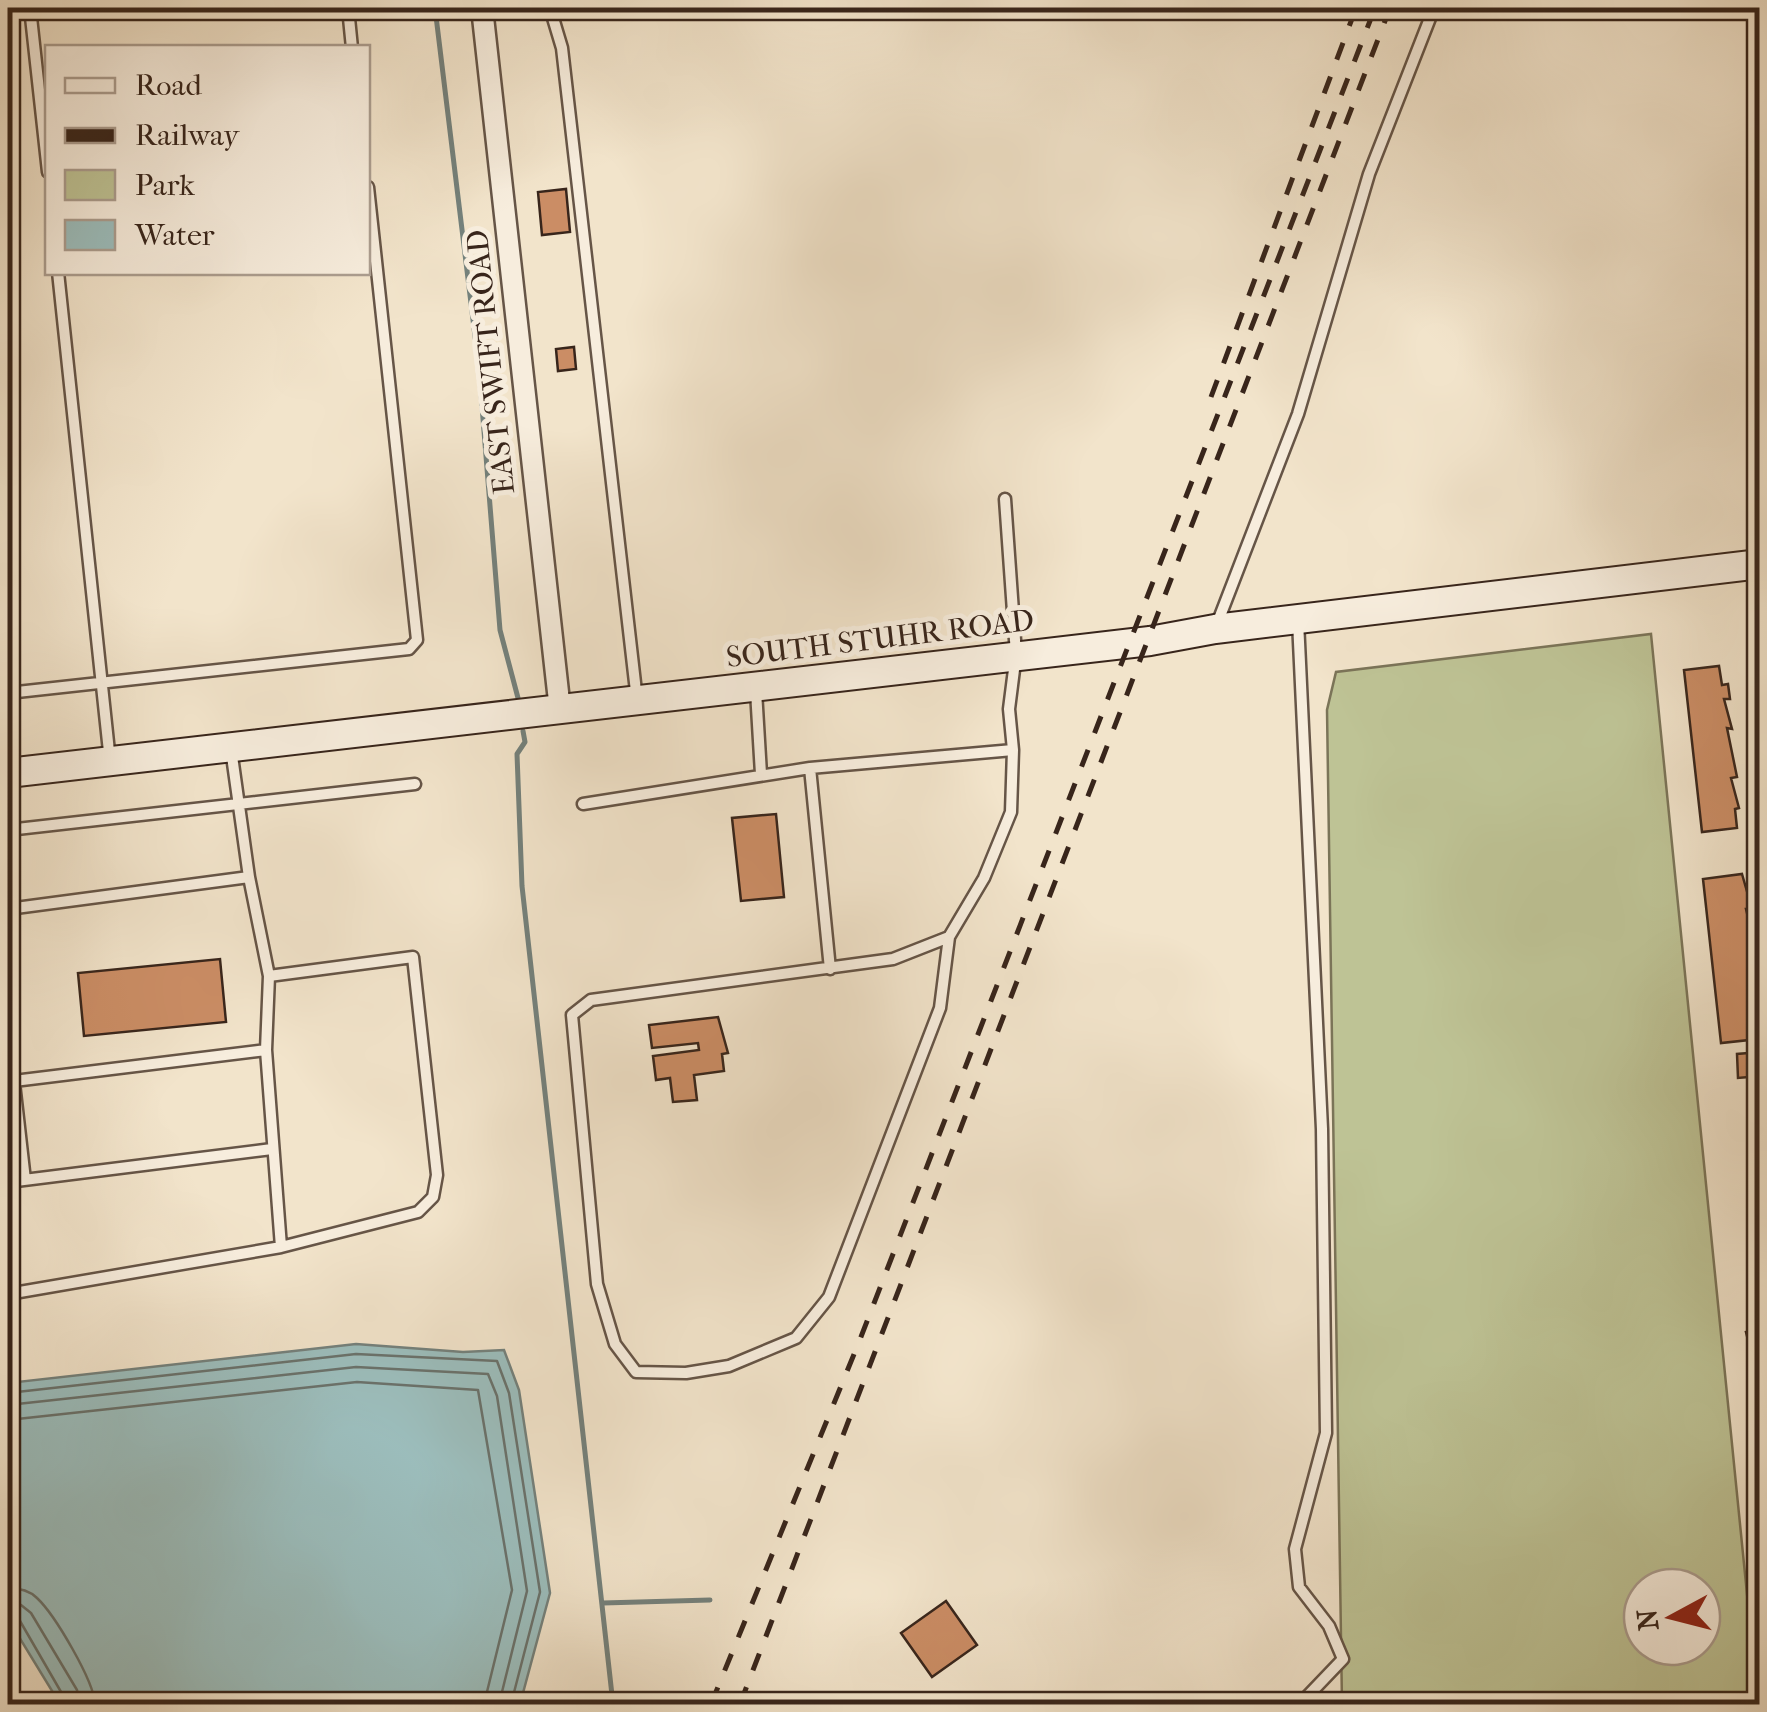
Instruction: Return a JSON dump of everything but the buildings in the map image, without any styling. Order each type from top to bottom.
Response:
[{"type":"main road","name":"SOUTH STUHR ROAD","points":[[8,773],[1150,641],[1215,629],[1760,564]]},
{"type":"street","name":"EAST SWIFT ROAD","points":[[482,8],[560,710]]},
{"type":"lane","points":[[30,8],[45,145]]},
{"type":"lane","points":[[348,8],[352,45]]},
{"type":"lane","points":[[550,8],[562,48],[638,701]]},
{"type":"lane","points":[[1215,629],[1298,414],[1368,174],[1434,8]]},
{"type":"lane","points":[[8,693],[409,649],[417,640],[370,206]]},
{"type":"lane","points":[[58,275],[110,762]]},
{"type":"lane","points":[[950,937],[893,959],[591,1000],[572,1015],[597,1284],[615,1344],[636,1372],[686,1372],[729,1366],[796,1338],[829,1297],[940,1008],[950,937],[984,878],[1012,812],[1013,750],[1008,709],[1016,654],[1005,499]]},
{"type":"lane","points":[[1298,619],[1322,1129],[1326,1433],[1295,1549],[1299,1587],[1329,1626],[1342,1660],[1300,1704]]},
{"type":"lane","points":[[755,686],[762,774]]},
{"type":"lane","points":[[231,748],[249,877],[269,976],[266,1050],[281,1247]]},
{"type":"lane","points":[[583,804],[762,774],[1013,750]]},
{"type":"lane","points":[[810,768],[830,969]]},
{"type":"lane","points":[[8,830],[415,784]]},
{"type":"lane","points":[[8,908],[249,877]]},
{"type":"lane","points":[[8,1294],[281,1247],[418,1212],[434,1196],[437,1175],[413,957],[269,976]]},
{"type":"lane","points":[[8,1030],[25,1180]]},
{"type":"lane","points":[[14,1081],[266,1050]]},
{"type":"lane","points":[[8,1182],[272,1150]]},
{"type":"lane","points":[[1754,1183],[1760,1198]]},
{"type":"green space","points":[[1651,634],[1758,1704],[1342,1704],[1327,710],[1336,672]]},
{"type":"water","points":[[356,1344],[463,1352],[504,1350],[519,1390],[550,1593],[520,1704],[60,1704],[8,1619],[8,1383]]},
{"type":"waterway","points":[[435,8],[479,369],[500,630],[518,698]]},
{"type":"waterway","points":[[523,731],[525,742],[517,754],[522,886],[613,1704]]},
{"type":"waterway","points":[[603,1603],[710,1600]]},
{"type":"railway","points":[[1211,397],[1356,8]]},
{"type":"railway","points":[[711,1704],[859,1342],[1375,8]]},
{"type":"railway","points":[[740,1704],[1390,8]]}]
